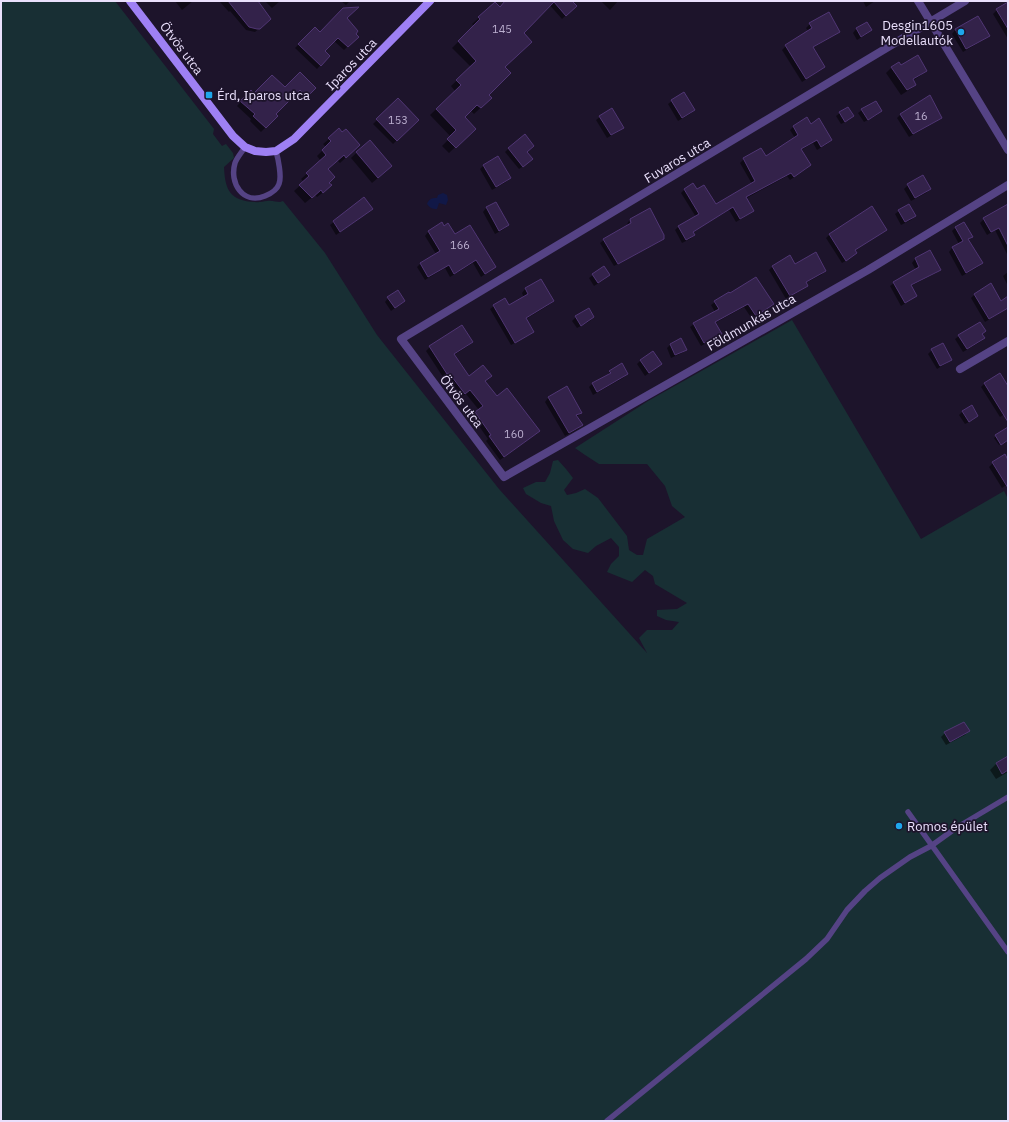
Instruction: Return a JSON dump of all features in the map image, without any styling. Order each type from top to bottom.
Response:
[{"type":"street","name":"Ötvös utca","points":[[130,1],[233,136],[245,147]]},
{"type":"street","name":"Iparos utca","points":[[276,151],[294,140],[430,1]]},
{"type":"street","points":[[918,1],[1008,150]]},
{"type":"street","name":"Fuvaros utca","points":[[401,339],[965,1]]},
{"type":"street","points":[[245,147],[255,151],[276,151]]},
{"type":"street","name":"Földmunkás utca","points":[[504,477],[868,270],[1008,185]]},
{"type":"street","name":"Ötvös utca","points":[[401,339],[504,477]]},
{"type":"street","points":[[960,369],[1008,341]]},
{"type":"lane","points":[[245,147],[236,162],[234,172],[235,183],[241,194],[249,198],[260,198],[271,194],[279,184],[279,164],[276,151]]},
{"type":"lane","points":[[607,1121],[806,959],[827,939],[865,890],[910,857],[931,846],[956,828],[1008,797]]},
{"type":"lane","points":[[908,812],[1008,952]]},
{"type":"green space","points":[[1,1],[115,1],[214,129],[213,134],[222,146],[226,144],[233,153],[234,158],[224,167],[226,182],[230,193],[234,197],[247,201],[283,201],[325,253],[377,335],[499,489],[647,653],[639,638],[647,630],[672,630],[679,622],[666,620],[657,616],[657,610],[677,609],[687,603],[655,584],[653,576],[645,570],[632,582],[607,572],[611,564],[619,556],[619,547],[611,538],[596,546],[588,553],[573,549],[563,540],[554,521],[551,506],[541,503],[526,494],[523,488],[536,482],[545,482],[550,473],[553,461],[558,460],[573,478],[564,490],[567,495],[585,489],[598,498],[627,536],[629,550],[637,555],[643,555],[647,539],[685,517],[672,506],[665,486],[647,464],[599,464],[575,448],[648,401],[792,320],[921,539],[1004,491],[1008,499],[1008,1121],[1,1121]]},
{"type":"shaded area","points":[[443,193],[447,195],[448,200],[446,205],[439,203],[437,209],[435,209],[431,208],[427,204],[430,199],[437,198],[438,195]]},
{"type":"building","points":[[228,1],[258,1],[271,19],[260,29],[249,27]]},
{"type":"building","points":[[505,1],[572,1],[577,6],[566,16],[554,2],[524,33],[532,42],[505,67],[511,73],[489,95],[492,98],[481,108],[477,105],[465,117],[476,129],[456,148],[447,139],[456,130],[436,109],[461,85],[456,80],[476,61],[458,41],[480,19],[478,17],[495,2],[500,7]]},
{"type":"building","points":[[1008,2],[1008,29],[996,9]]},
{"type":"building","points":[[359,7],[347,18],[358,31],[356,34],[359,37],[348,47],[338,38],[325,51],[330,56],[321,66],[298,44],[315,27],[320,32],[343,8]]},
{"type":"building","points":[[829,12],[840,32],[813,47],[825,67],[806,79],[785,45],[812,28],[809,23]]},
{"type":"building","points":[[978,16],[990,36],[966,49],[955,29]]},
{"type":"building","points":[[867,22],[872,30],[861,37],[856,28]]},
{"type":"building","points":[[918,55],[927,71],[913,79],[916,85],[907,90],[891,67],[899,62],[901,65]]},
{"type":"building","points":[[300,72],[316,88],[307,97],[300,90],[276,114],[278,116],[266,128],[253,116],[255,114],[240,101],[251,90],[254,93],[272,75],[285,87]]},
{"type":"building","points":[[684,92],[695,110],[682,118],[671,100]]},
{"type":"building","points":[[930,95],[942,118],[913,134],[900,114]]},
{"type":"building","points":[[398,98],[419,120],[397,141],[376,119]]},
{"type":"building","points":[[876,101],[882,111],[868,120],[861,109]]},
{"type":"building","points":[[848,107],[854,116],[845,122],[839,112]]},
{"type":"building","points":[[612,108],[624,128],[611,135],[599,116]]},
{"type":"building","points":[[807,117],[811,124],[819,118],[832,140],[821,147],[817,140],[801,149],[811,165],[794,177],[791,173],[746,197],[754,211],[740,219],[733,207],[693,232],[695,235],[686,240],[678,226],[699,214],[684,189],[693,183],[697,189],[704,185],[716,204],[755,181],[743,158],[761,148],[766,156],[798,135],[793,126]]},
{"type":"building","points":[[339,128],[342,132],[346,129],[360,145],[346,158],[344,155],[328,169],[335,177],[329,183],[332,185],[323,193],[321,190],[312,198],[299,185],[309,176],[306,173],[326,155],[322,150],[331,141],[328,138]]},
{"type":"building","points":[[525,134],[534,146],[527,152],[533,159],[523,167],[508,148]]},
{"type":"building","points":[[370,140],[392,166],[378,178],[356,152]]},
{"type":"building","points":[[498,156],[511,178],[496,187],[483,165]]},
{"type":"building","points":[[923,175],[931,189],[915,198],[907,184]]},
{"type":"building","points":[[364,197],[373,209],[340,232],[333,221]]},
{"type":"building","points":[[496,202],[509,225],[499,231],[486,207]]},
{"type":"building","points":[[909,204],[916,216],[905,222],[898,210]]},
{"type":"building","points":[[1008,204],[1008,246],[999,228],[991,232],[983,218]]},
{"type":"building","points":[[872,206],[887,230],[855,250],[857,253],[846,261],[829,234]]},
{"type":"building","points":[[650,208],[664,235],[664,239],[618,264],[603,239],[631,223],[630,219]]},
{"type":"building","points":[[442,222],[444,226],[448,223],[455,234],[470,225],[496,267],[485,274],[476,260],[454,274],[449,265],[428,277],[420,263],[440,251],[428,231]]},
{"type":"building","points":[[964,222],[973,237],[968,239],[983,263],[966,273],[952,247],[963,241],[955,227]]},
{"type":"building","points":[[930,250],[941,270],[911,285],[917,296],[905,303],[893,282],[919,267],[915,258]]},
{"type":"building","points":[[816,252],[826,271],[806,282],[808,286],[790,296],[772,266],[790,255],[795,264]]},
{"type":"building","points":[[604,266],[610,275],[598,283],[592,274]]},
{"type":"building","points":[[756,277],[774,304],[756,316],[748,304],[715,322],[722,334],[704,343],[693,323],[719,309],[714,301]]},
{"type":"building","points":[[541,279],[554,301],[526,318],[534,332],[515,343],[493,305],[505,298],[509,305],[528,294],[525,288]]},
{"type":"building","points":[[991,283],[1001,301],[1008,296],[1008,308],[989,319],[974,294]]},
{"type":"building","points":[[398,290],[405,301],[395,308],[387,297]]},
{"type":"building","points":[[589,308],[594,317],[581,326],[575,316]]},
{"type":"building","points":[[980,322],[986,331],[982,334],[985,338],[967,349],[958,335]]},
{"type":"building","points":[[462,325],[473,342],[454,354],[469,376],[483,365],[492,376],[485,381],[497,396],[507,388],[540,431],[504,457],[489,436],[491,435],[475,412],[483,406],[470,390],[465,394],[449,373],[447,374],[429,346]]},
{"type":"building","points":[[681,338],[687,350],[675,355],[670,344]]},
{"type":"building","points":[[943,343],[952,360],[940,366],[931,349]]},
{"type":"building","points":[[653,351],[662,364],[649,373],[640,360]]},
{"type":"building","points":[[622,363],[628,374],[597,392],[592,383],[611,373],[609,371]]},
{"type":"building","points":[[1000,373],[1008,386],[1008,422],[984,383]]},
{"type":"building","points":[[567,386],[582,413],[576,415],[583,425],[569,433],[548,397]]},
{"type":"building","points":[[972,405],[978,416],[969,422],[962,411]]},
{"type":"building","points":[[1008,427],[1008,440],[1001,445],[995,435]]},
{"type":"building","points":[[1005,454],[1008,460],[1008,488],[992,462]]},
{"type":"building","points":[[964,722],[970,731],[950,742],[944,732]]},
{"type":"building","points":[[1008,756],[1008,770],[1002,774],[996,763]]},
{"type":"place","name":"Desgin1605 Modellautók","points":[[961,32]]},
{"type":"place","name":"Érd, Iparos utca","points":[[209,95]]},
{"type":"place","name":"Romos épület","points":[[899,826]]}]
